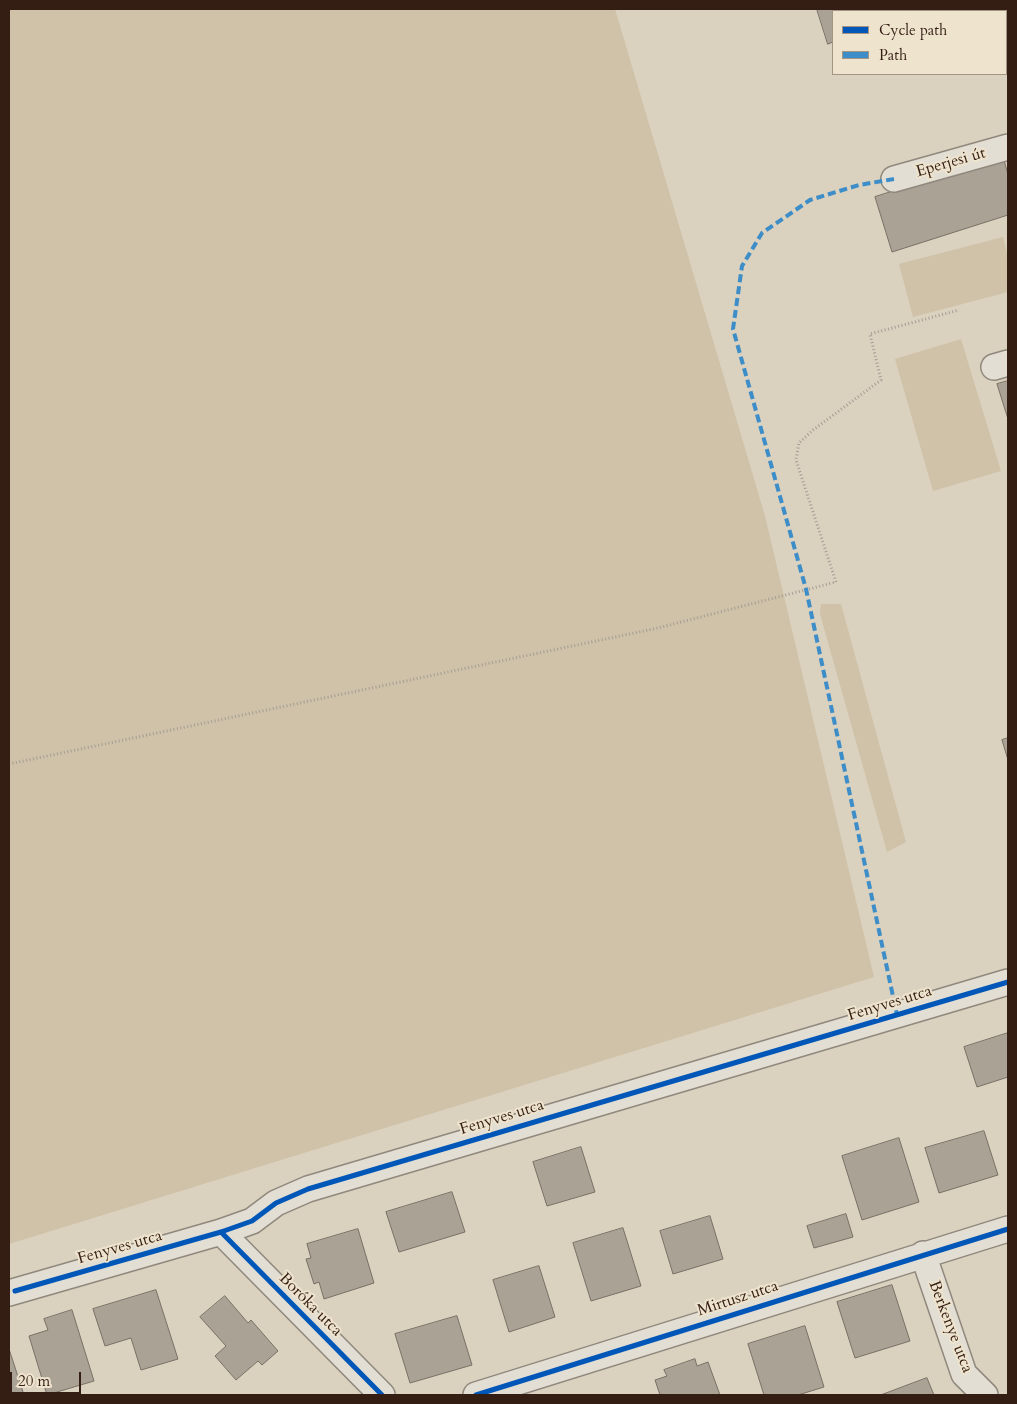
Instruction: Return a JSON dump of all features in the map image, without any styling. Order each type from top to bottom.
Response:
[{"type":"street","name":"Eperjesi út","points":[[894,179],[1008,147]]},
{"type":"street","name":"Fenyves utca","points":[[9,1293],[221,1232],[252,1221],[276,1203],[308,1189],[1008,982]]},
{"type":"street","name":"Mirtusz utca","points":[[476,1395],[1008,1229]]},
{"type":"street","name":"Boróka utca","points":[[221,1232],[382,1395]]},
{"type":"street","name":"Berkenye utca","points":[[923,1254],[964,1374],[985,1395]]},
{"type":"path","points":[[9,764],[658,628],[836,582],[796,460],[799,444],[812,430],[880,380],[870,334],[959,310]]},
{"type":"shaded area","points":[[9,9],[615,9],[765,516],[874,977],[9,1244]]},
{"type":"shaded area","points":[[1003,237],[1008,257],[1008,292],[913,317],[899,264]]},
{"type":"shaded area","points":[[961,339],[1001,471],[933,491],[895,359]]},
{"type":"shaded area","points":[[821,604],[841,604],[906,842],[887,852],[820,614]]},
{"type":"building","points":[[817,9],[940,9],[832,10],[832,42],[828,44]]},
{"type":"building","points":[[1008,9],[1008,47],[1007,10],[996,10]]},
{"type":"building","points":[[1003,157],[1008,174],[1008,215],[892,252],[875,197]]},
{"type":"building","points":[[1008,381],[1008,419],[997,384]]},
{"type":"building","points":[[1008,738],[1008,760],[1002,740]]},
{"type":"building","points":[[1008,1033],[1008,1077],[977,1087],[964,1047]]},
{"type":"building","points":[[984,1131],[998,1175],[939,1193],[925,1148]]},
{"type":"building","points":[[899,1138],[919,1202],[862,1220],[842,1156]]},
{"type":"building","points":[[581,1147],[595,1192],[547,1206],[533,1162]]},
{"type":"building","points":[[452,1192],[465,1232],[399,1252],[386,1212]]},
{"type":"building","points":[[846,1214],[853,1237],[814,1248],[807,1226]]},
{"type":"building","points":[[710,1216],[723,1259],[673,1274],[660,1231]]},
{"type":"building","points":[[623,1228],[641,1286],[591,1301],[573,1243]]},
{"type":"building","points":[[358,1229],[374,1283],[324,1299],[319,1282],[314,1284],[306,1259],[311,1258],[307,1244]]},
{"type":"building","points":[[539,1266],[555,1317],[509,1332],[493,1280]]},
{"type":"building","points":[[892,1285],[910,1341],[855,1358],[837,1302]]},
{"type":"building","points":[[156,1290],[178,1359],[141,1370],[131,1338],[105,1346],[93,1309]]},
{"type":"building","points":[[225,1296],[248,1323],[251,1320],[278,1351],[262,1365],[258,1361],[236,1380],[215,1356],[226,1346],[200,1317]]},
{"type":"building","points":[[72,1310],[94,1381],[47,1395],[29,1336],[48,1330],[44,1319]]},
{"type":"building","points":[[457,1316],[472,1365],[410,1383],[395,1334]]},
{"type":"building","points":[[805,1326],[824,1387],[798,1395],[764,1395],[748,1344]]},
{"type":"building","points":[[9,1349],[24,1395],[9,1395]]},
{"type":"building","points":[[695,1359],[697,1366],[708,1362],[720,1395],[660,1395],[655,1380],[667,1376],[664,1370]]},
{"type":"building","points":[[927,1378],[934,1395],[881,1395]]},
{"type":"marked path","points":[[894,179],[859,185],[810,200],[762,233],[742,266],[733,329],[806,589],[897,1015]]},
{"type":"cycle path","points":[[15,1291],[221,1232],[252,1221],[276,1203],[308,1189],[1008,982]]},
{"type":"cycle path","points":[[476,1395],[1008,1229]]},
{"type":"cycle path","points":[[221,1232],[382,1395]]}]
